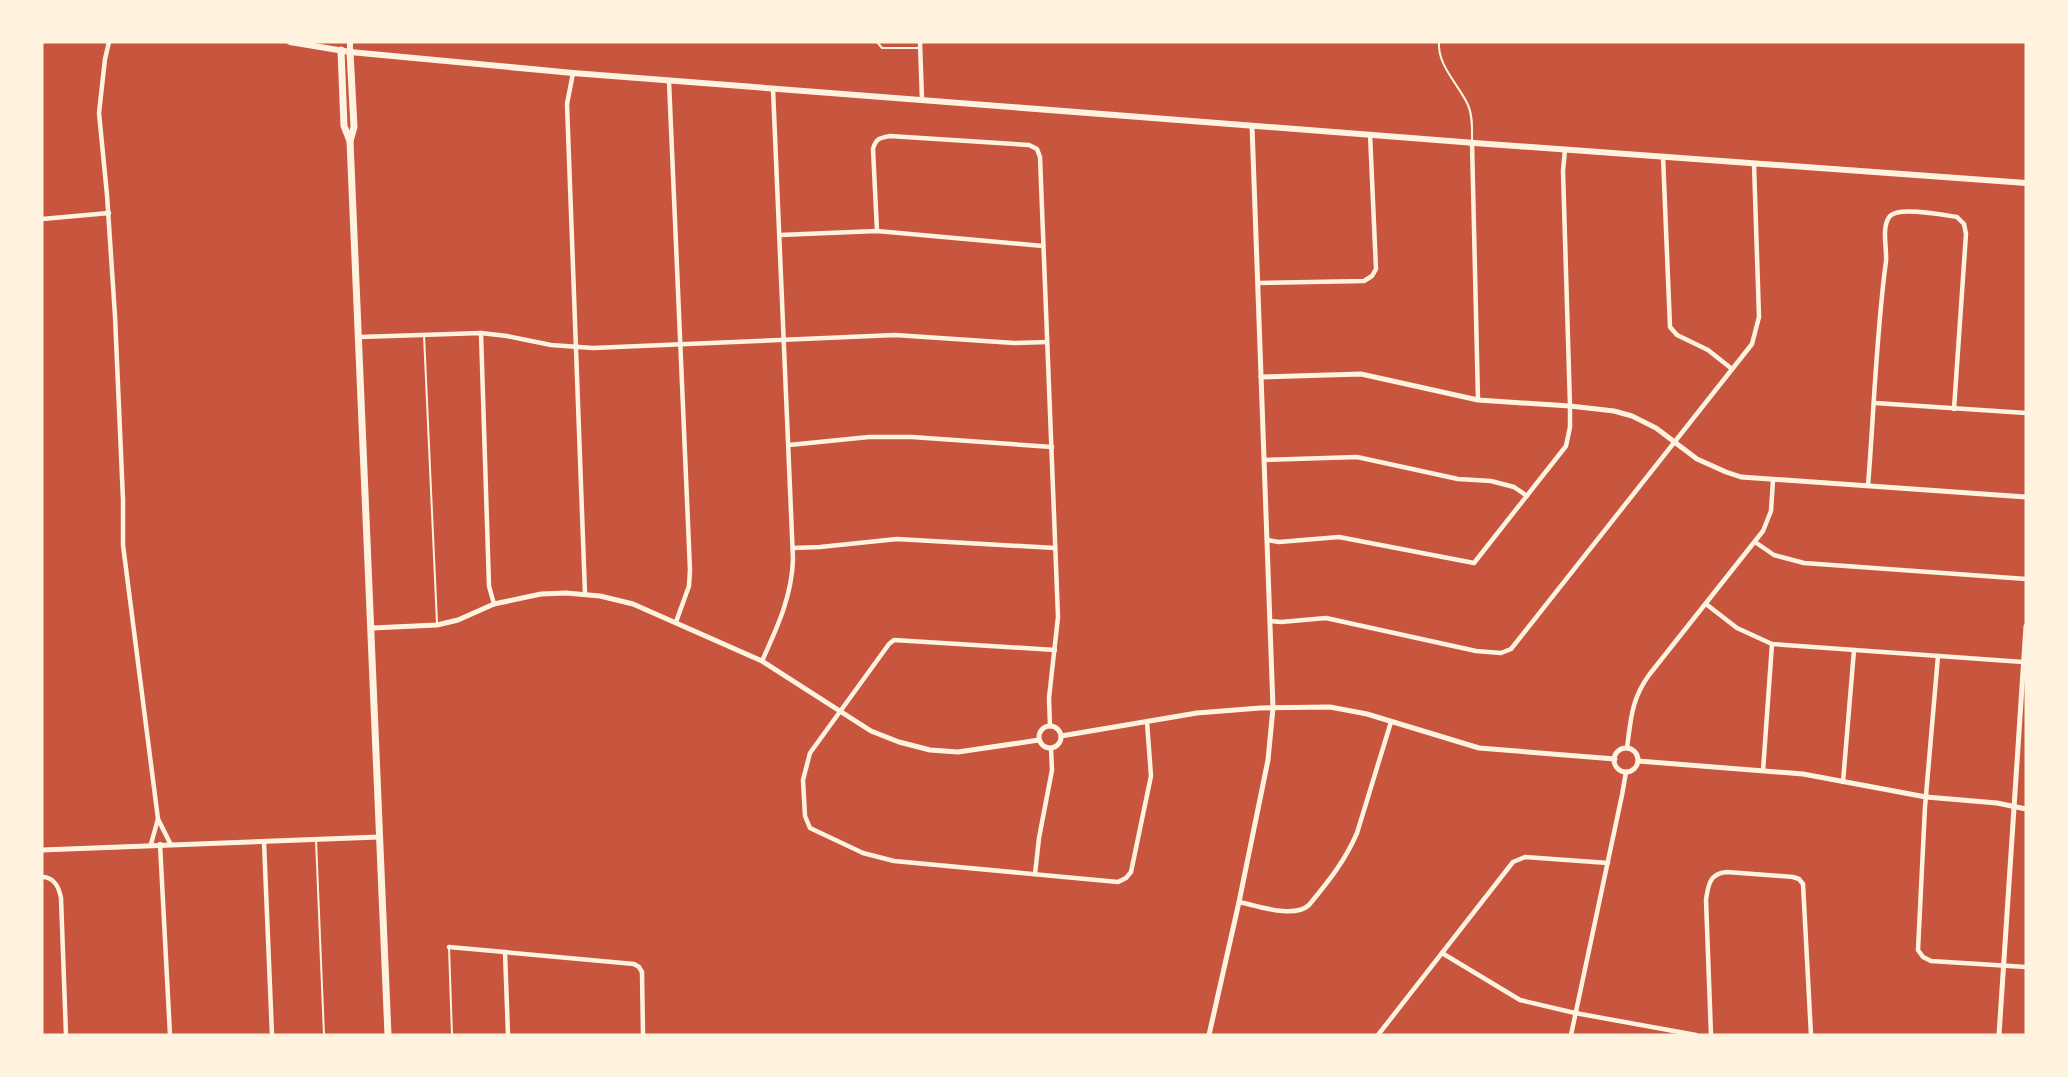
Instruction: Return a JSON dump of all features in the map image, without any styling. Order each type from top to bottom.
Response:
[{"type":"main road","points":[[290,42],[341,46],[350,51],[573,74],[2026,183]]},
{"type":"main road","points":[[350,42],[354,127],[350,141],[388,1035]]},
{"type":"main road","points":[[341,46],[344,126],[350,141]]},
{"type":"street","points":[[109,42],[99,113],[109,213],[123,500],[123,545],[158,819],[170,843]]},
{"type":"street","points":[[920,45],[922,100]]},
{"type":"street","points":[[573,74],[567,104],[585,594]]},
{"type":"street","points":[[669,81],[690,570],[688,586],[676,622]]},
{"type":"street","points":[[762,661],[781,618],[793,567],[773,89]]},
{"type":"street","points":[[1209,1035],[1268,760],[1273,708],[1252,126]]},
{"type":"street","points":[[1258,283],[1364,281],[1371,276],[1376,269],[1370,134]]},
{"type":"street","points":[[877,231],[873,149],[878,138],[890,136],[1029,145],[1037,148],[1040,157],[1058,617],[1049,698],[1050,726]]},
{"type":"street","points":[[1472,142],[1478,400]]},
{"type":"street","points":[[1267,540],[1279,542],[1339,537],[1474,563],[1566,446],[1570,427],[1570,406],[1563,171],[1565,149]]},
{"type":"street","points":[[1663,156],[1670,327],[1677,335],[1708,350],[1732,369]]},
{"type":"street","points":[[1270,621],[1326,618],[1476,651],[1501,653],[1511,649],[1752,344],[1759,317],[1754,164]]},
{"type":"street","points":[[1868,486],[1881,296],[1887,249],[1885,227],[1891,215],[1901,211],[1958,217],[1964,224],[1966,234],[1954,409]]},
{"type":"street","points":[[42,219],[109,213]]},
{"type":"street","points":[[780,235],[877,231],[1043,246]]},
{"type":"street","points":[[481,333],[489,586],[494,604]]},
{"type":"street","points":[[360,337],[481,333],[576,347],[896,335],[1014,343],[1047,342]]},
{"type":"street","points":[[1261,377],[1361,374],[1478,400],[1614,411],[1632,416],[1656,428],[1697,459],[1740,477],[2026,497]]},
{"type":"street","points":[[1875,403],[2026,413]]},
{"type":"street","points":[[789,445],[869,437],[912,437],[1052,447]]},
{"type":"street","points":[[1264,460],[1357,457],[1458,479],[1491,481],[1514,487],[1527,496]]},
{"type":"street","points":[[1627,748],[1630,718],[1638,692],[1763,531],[1769,517],[1773,480]]},
{"type":"street","points":[[793,548],[897,539],[1055,548]]},
{"type":"street","points":[[1755,542],[1774,555],[1803,563],[2026,579]]},
{"type":"street","points":[[372,628],[437,626],[458,620],[494,604],[541,594],[585,594],[633,604],[762,661],[839,711],[885,737],[930,750],[958,752],[1039,740]]},
{"type":"street","points":[[1706,604],[1737,628],[1772,644],[2023,662]]},
{"type":"street","points":[[1999,1035],[2026,626]]},
{"type":"street","points":[[1055,650],[894,640],[817,741],[806,764],[803,780],[805,816],[810,828],[878,858],[1118,882],[1126,879],[1131,872],[1151,776],[1147,722]]},
{"type":"street","points":[[1763,771],[1772,644]]},
{"type":"street","points":[[1843,782],[1854,650]]},
{"type":"street","points":[[1938,656],[1926,797],[1918,950],[1923,957],[1931,961],[2026,967]]},
{"type":"street","points":[[1061,736],[1197,713],[1330,707],[1367,714],[1479,748],[1615,759]]},
{"type":"street","points":[[1239,902],[1294,912],[1304,910],[1309,905],[1342,864],[1350,849],[1391,722]]},
{"type":"street","points":[[1050,726],[1057,728],[1061,736],[1058,746],[1051,751],[1042,746],[1039,740],[1042,730],[1050,726]]},
{"type":"street","points":[[1627,748],[1635,752],[1638,761],[1634,769],[1626,772],[1619,769],[1615,759],[1618,752],[1627,748]]},
{"type":"street","points":[[1035,874],[1039,838],[1052,770],[1051,751]]},
{"type":"street","points":[[1638,761],[1803,774],[1926,797],[1997,803],[2026,809]]},
{"type":"street","points":[[1570,1035],[1626,772]]},
{"type":"street","points":[[151,844],[158,819]]},
{"type":"street","points":[[42,850],[170,843],[380,837]]},
{"type":"street","points":[[264,842],[272,1035]]},
{"type":"street","points":[[160,844],[170,1035]]},
{"type":"street","points":[[1378,1035],[1515,860],[1525,857],[1608,863]]},
{"type":"street","points":[[1711,1035],[1706,900],[1712,879],[1717,874],[1727,872],[1793,877],[1799,879],[1803,884],[1811,1035]]},
{"type":"street","points":[[42,877],[54,882],[59,888],[61,898],[66,1035]]},
{"type":"street","points":[[449,947],[634,964],[642,972],[644,1035]]},
{"type":"street","points":[[505,952],[508,1035]]},
{"type":"street","points":[[1442,952],[1520,1000],[1575,1013],[1696,1035]]},
{"type":"lane","points":[[878,42],[882,48],[891,49],[920,45]]},
{"type":"lane","points":[[1439,42],[1440,56],[1471,114],[1472,142]]},
{"type":"lane","points":[[424,335],[437,626]]},
{"type":"lane","points":[[316,840],[324,1035]]},
{"type":"lane","points":[[449,947],[452,1035]]}]
